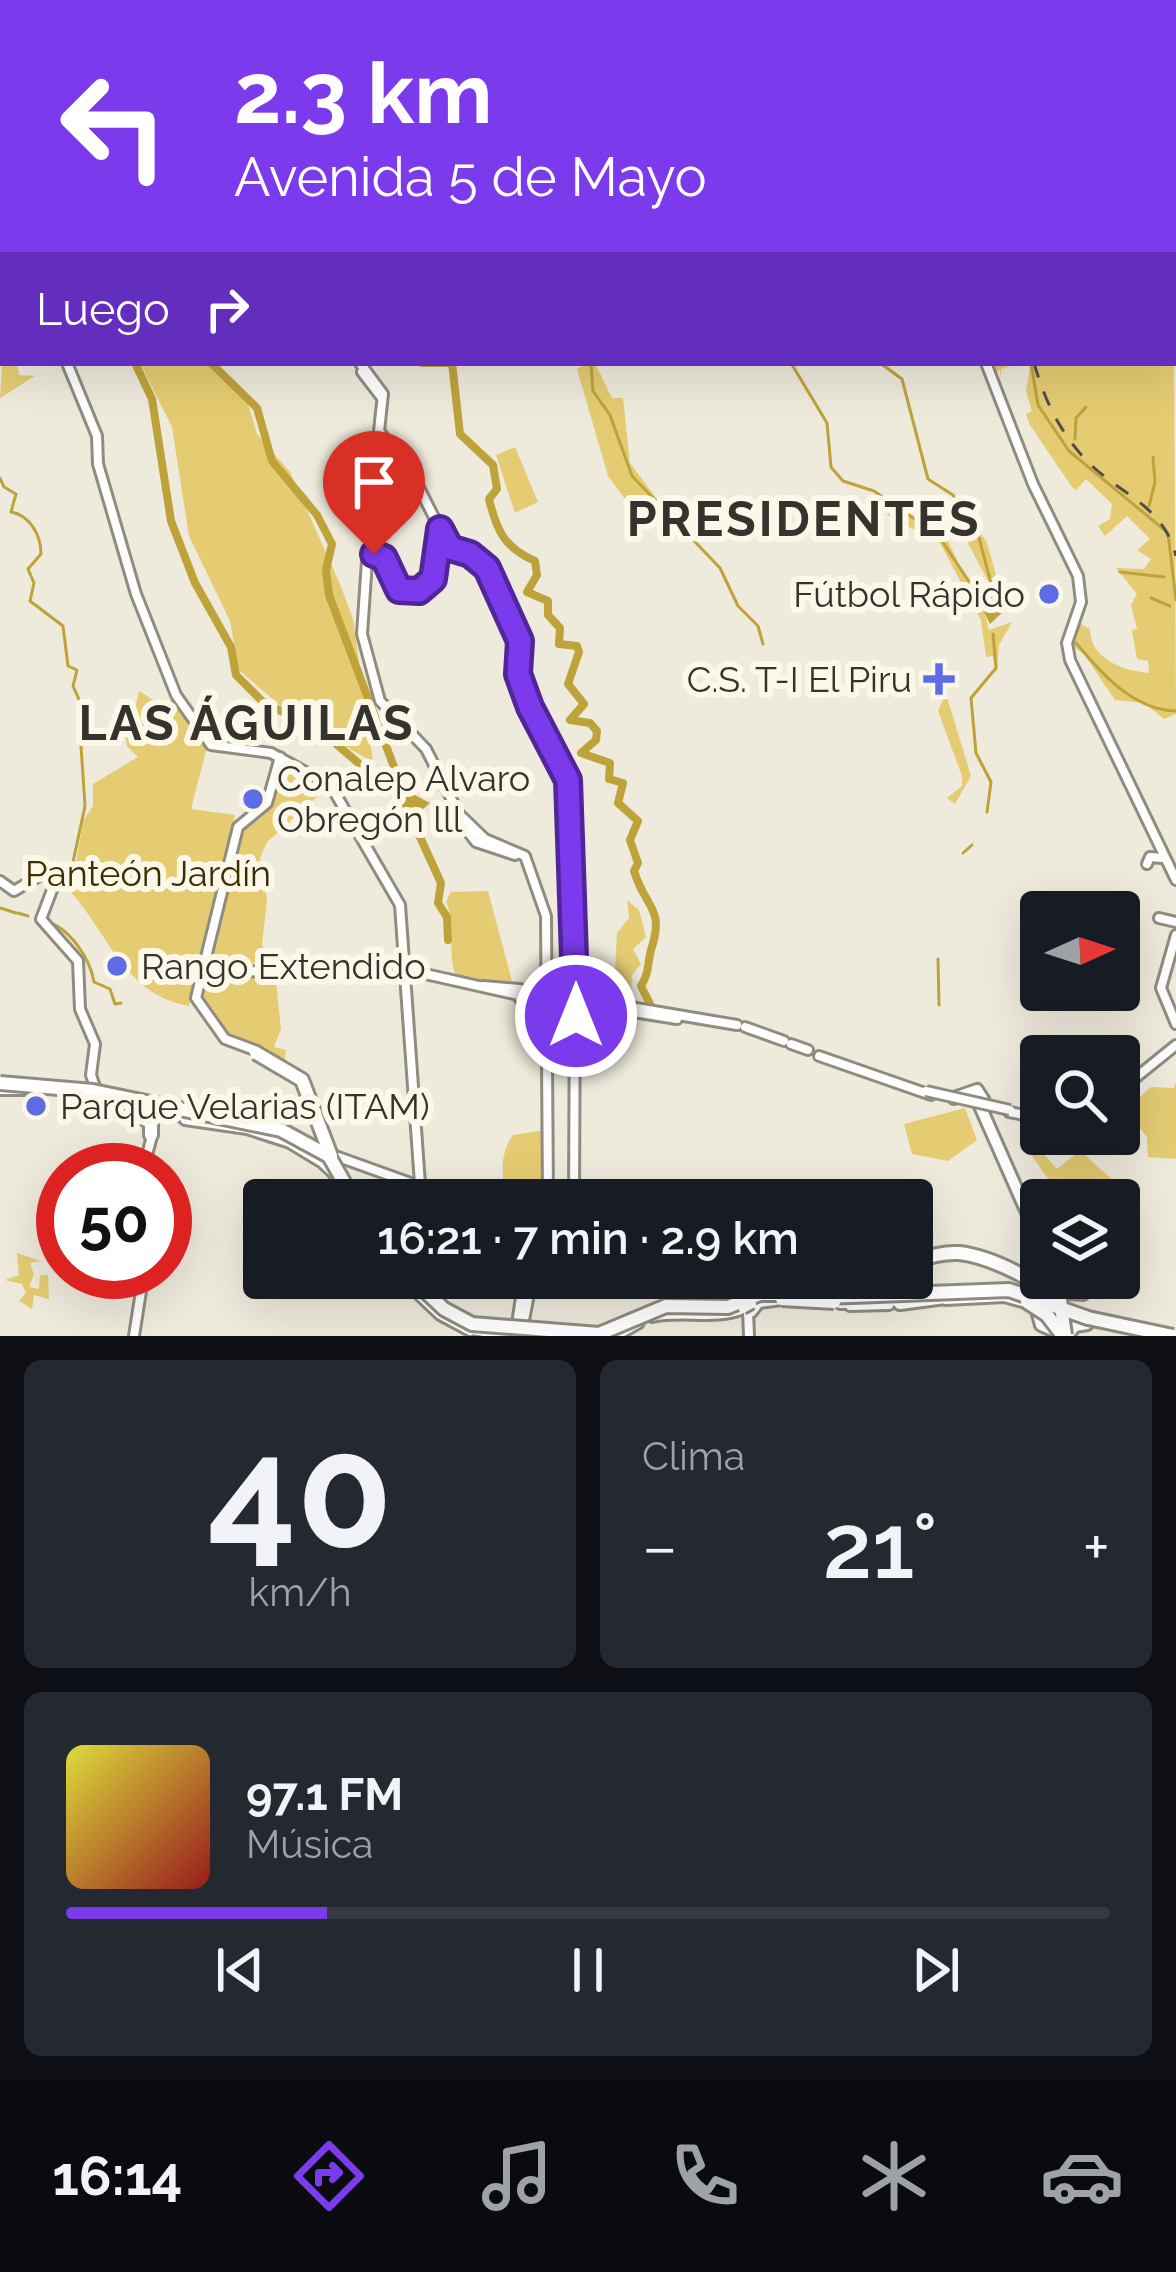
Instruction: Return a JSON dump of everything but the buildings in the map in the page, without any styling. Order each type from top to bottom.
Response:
[{"type":"highway","points":[[250,1050],[298,1076],[340,1179]]},
{"type":"highway","points":[[3,1086],[63,1089],[282,1135],[314,1153],[321,1150],[313,1111]]},
{"type":"highway","points":[[3,1086],[75,1088],[254,1122],[309,1143],[330,1161]]},
{"type":"highway","points":[[63,1089],[282,1135],[329,1159],[340,1179]]},
{"type":"highway","points":[[177,1112],[282,1135],[330,1161]]},
{"type":"highway","points":[[933,1256],[974,1256],[1049,1293],[1049,1306]]},
{"type":"highway","points":[[814,1299],[836,1302],[999,1291],[1143,1332]]},
{"type":"highway","points":[[836,1302],[1015,1292],[1088,1318],[1174,1335]]},
{"type":"highway","points":[[934,1295],[1049,1306]]},
{"type":"highway","points":[[612,1336],[658,1314],[724,1313],[762,1298],[870,1303],[934,1295],[1011,1295],[1143,1332],[1174,1335]]},
{"type":"highway","points":[[794,1299],[836,1302],[977,1295],[1049,1306]]},
{"type":"highway","points":[[977,1295],[1049,1306]]},
{"type":"highway","points":[[431,1299],[460,1326],[582,1334]]},
{"type":"highway","points":[[432,1299],[480,1327],[599,1334],[667,1306],[728,1307],[748,1299]]},
{"type":"highway","points":[[433,1299],[462,1323],[545,1332]]},
{"type":"highway","points":[[690,1309],[733,1299]]},
{"type":"highway","points":[[612,1336],[642,1314],[667,1307],[719,1309],[738,1299]]},
{"type":"highway","points":[[612,1336],[650,1315],[741,1299]]},
{"type":"highway","points":[[853,1299],[883,1299]]},
{"type":"main road","points":[[69,366],[97,436],[98,464],[132,584],[174,692],[211,745],[278,760],[331,786],[400,907],[420,1179]]},
{"type":"main road","points":[[987,366],[1033,484],[1074,567],[1082,602],[1068,655],[1176,884]]},
{"type":"main road","points":[[361,367],[383,399],[380,431],[411,472],[450,549]]},
{"type":"main road","points":[[436,573],[441,531]]},
{"type":"main road","points":[[432,584],[441,531]]},
{"type":"main road","points":[[535,888],[527,859],[481,836],[459,814],[426,749],[375,696],[360,628],[362,566],[378,555],[405,594],[432,584],[442,549],[470,554],[487,568],[520,649],[519,679],[570,792],[586,1002],[575,1179]]},
{"type":"main road","points":[[404,727],[423,750],[455,818],[472,839],[523,857]]},
{"type":"main road","points":[[1102,734],[1176,884]]},
{"type":"main road","points":[[194,1003],[238,827],[266,805],[278,760]]},
{"type":"main road","points":[[570,792],[572,938],[586,1002]]},
{"type":"main road","points":[[511,849],[523,857],[546,918],[548,1179]]},
{"type":"main road","points":[[1147,864],[1152,856],[1162,858]]},
{"type":"main road","points":[[0,881],[8,890],[19,890],[50,872],[58,882],[40,916],[78,961],[80,1009],[95,1044],[98,1091]]},
{"type":"main road","points":[[1160,914],[1176,918]]},
{"type":"main road","points":[[1176,939],[1162,988],[1166,1013],[1176,1022]]},
{"type":"main road","points":[[208,942],[199,1009],[225,1039],[283,1067],[302,1084],[330,1161]]},
{"type":"main road","points":[[206,968],[249,968],[304,970],[221,970],[206,968]]},
{"type":"main road","points":[[194,1003],[206,968]]},
{"type":"main road","points":[[408,970],[481,987],[549,1012]]},
{"type":"main road","points":[[481,987],[515,983],[521,976]]},
{"type":"main road","points":[[481,987],[522,993]]},
{"type":"main road","points":[[1162,988],[1176,1022]]},
{"type":"main road","points":[[586,1002],[740,1028],[808,1051]]},
{"type":"main road","points":[[194,1003],[225,1042],[283,1067]]},
{"type":"main road","points":[[1140,1071],[1176,1043]]},
{"type":"main road","points":[[819,1055],[925,1092],[1020,1113]]},
{"type":"main road","points":[[3,1086],[98,1091],[145,1112],[222,1123]]},
{"type":"main road","points":[[3,1086],[98,1091],[145,1112],[177,1112],[282,1135],[330,1161],[400,1179]]},
{"type":"main road","points":[[954,1098],[975,1090],[1020,1190]]},
{"type":"main road","points":[[925,1092],[1010,1111]]},
{"type":"main road","points":[[984,1108],[1020,1188]]},
{"type":"main road","points":[[144,1143],[145,1112]]},
{"type":"main road","points":[[282,1135],[330,1161]]},
{"type":"main road","points":[[933,1293],[999,1288],[1143,1332]]},
{"type":"main road","points":[[814,1299],[864,1307],[1000,1297],[1049,1306],[1075,1326],[1143,1332]]},
{"type":"main road","points":[[134,1333],[140,1299]]},
{"type":"main road","points":[[462,1323],[519,1332],[524,1299]]},
{"type":"main road","points":[[545,1332],[606,1331],[642,1314],[733,1299]]},
{"type":"main road","points":[[742,1299],[751,1336]]},
{"type":"main road","points":[[742,1299],[751,1336]]},
{"type":"green space","points":[[2,366],[18,366],[19,375],[35,376],[0,398]]},
{"type":"green space","points":[[142,366],[210,366],[248,404],[257,434],[290,472],[353,619],[373,762],[292,716],[239,670],[230,621],[189,536],[172,427]]},
{"type":"green space","points":[[596,366],[612,398],[623,398],[630,463],[662,506],[644,525],[608,476],[577,369]]},
{"type":"green space","points":[[1174,366],[1176,714],[1164,719],[1144,703],[1115,700],[1083,653],[1070,645],[1077,622],[1090,629],[1096,649],[1110,662],[1149,673],[1148,661],[1137,659],[1132,630],[1137,629],[1131,605],[1137,594],[1116,568],[1144,569],[1151,559],[1137,550],[1150,539],[1127,516],[1105,536],[1098,526],[1110,519],[1112,504],[1086,479],[1076,490],[1072,487],[1030,425],[1026,414],[1032,411],[1026,391],[1030,367]]},
{"type":"green space","points":[[515,447],[538,502],[515,513],[496,455]]},
{"type":"green space","points":[[882,495],[948,541],[963,573],[983,592],[990,589],[990,598],[981,597],[989,630],[1012,622],[999,645],[997,672],[993,656],[986,657],[981,620],[940,543],[890,517],[877,501]]},
{"type":"green space","points":[[961,502],[987,543],[996,575],[988,581],[952,513],[962,511]]},
{"type":"green space","name":"Panteón Jardín","points":[[139,691],[155,701],[177,701],[207,747],[191,809],[235,815],[189,1006],[167,1000],[134,977],[71,892],[83,821],[93,806],[93,784],[138,757],[127,746],[122,717],[134,713]]},
{"type":"green space","points":[[946,694],[971,776],[955,804],[947,798],[962,786],[962,776],[938,711]]},
{"type":"green space","points":[[281,763],[328,787],[267,842],[260,858],[267,900],[262,945],[271,965],[208,960],[241,826],[277,788]]},
{"type":"green space","points":[[488,891],[512,981],[476,983],[455,974],[446,902],[451,892]]},
{"type":"green space","points":[[627,900],[639,910],[646,937],[633,949],[641,964],[632,975],[631,991],[614,990],[617,933],[629,918]]},
{"type":"green space","points":[[207,970],[275,972],[281,1029],[274,1047],[286,1050],[284,1063],[229,1038],[199,997]]},
{"type":"green space","points":[[1176,1082],[1176,1159],[1148,1157],[1147,1137],[1140,1128],[1140,1097],[1151,1087],[1174,1088]]},
{"type":"green space","points":[[965,1108],[977,1140],[948,1161],[912,1154],[904,1124]]},
{"type":"green space","points":[[546,1130],[545,1179],[503,1179],[505,1150],[513,1135]]},
{"type":"green space","points":[[1031,1155],[1045,1155],[1057,1169],[1075,1155],[1086,1155],[1112,1179],[1049,1179]]},
{"type":"green space","points":[[17,1253],[36,1259],[30,1263],[34,1274],[29,1287],[36,1288],[32,1309],[19,1301],[26,1293],[22,1284],[5,1280],[19,1275]]},
{"type":"shaded area","points":[[969,582],[986,599],[992,595],[989,584],[998,588],[1006,609],[990,624]]},
{"type":"shaded area","points":[[404,789],[430,803],[406,824],[400,803]]},
{"type":"waterway","points":[[136,366],[152,399],[171,521],[195,583],[231,647],[236,675],[265,704],[315,726],[404,802],[441,883],[438,903],[447,917],[448,940]]},
{"type":"waterway","points":[[214,366],[257,408],[272,461],[317,515],[332,544],[326,570],[329,595],[405,796]]},
{"type":"waterway","points":[[452,366],[460,434],[493,465],[497,489],[489,499],[499,530],[509,544],[535,561],[537,575],[527,592],[548,601],[548,615],[560,628],[559,644],[577,646],[579,652],[568,684],[584,704],[570,720],[590,723],[597,731],[596,740],[581,753],[610,763],[609,779],[623,783],[618,803],[638,821],[630,840],[638,863],[634,871],[656,925],[641,986],[650,1004]]},
{"type":"waterway","points":[[591,366],[593,391],[610,415],[632,476],[720,568],[738,606],[758,626],[763,644]]},
{"type":"waterway","points":[[793,366],[827,423],[831,467],[843,481],[874,491],[938,535],[970,583]]},
{"type":"waterway","points":[[884,366],[902,379],[928,479],[953,495],[979,538],[992,587]]},
{"type":"waterway","points":[[1032,366],[1038,405],[1069,451],[1168,533],[1176,600]]},
{"type":"waterway","points":[[1075,439],[1076,418],[1086,407]]},
{"type":"waterway","points":[[1149,506],[1155,482],[1153,457]]},
{"type":"waterway","points":[[0,478],[16,494],[11,512],[28,521],[39,539],[41,554],[28,569],[34,583],[30,601],[63,626],[68,666],[77,670],[73,686],[89,722],[81,746],[85,806],[67,890]]},
{"type":"waterway","points":[[1120,572],[1164,577]]},
{"type":"waterway","points":[[1151,598],[1170,606]]},
{"type":"waterway","points":[[987,812],[991,782],[976,753],[971,698],[996,668],[993,634]]},
{"type":"waterway","points":[[1076,643],[1132,697],[1176,711]]},
{"type":"waterway","points":[[963,853],[972,845]]},
{"type":"waterway","points":[[0,908],[16,913]]},
{"type":"waterway","points":[[18,913],[28,916]]},
{"type":"waterway","points":[[45,921],[70,937],[94,982],[110,989],[115,1004],[121,1003]]},
{"type":"waterway","points":[[938,959],[939,1005]]},
{"type":"tunnel","points":[[304,970],[411,971]]},
{"type":"tunnel","points":[[520,989],[576,998]]},
{"type":"tunnel","points":[[523,996],[595,1006]]},
{"type":"railway","points":[[1035,366],[1069,440],[1088,462],[1152,513],[1176,556]]},
{"type":"place","name":"Fútbol Rápido","points":[[1049,594]]},
{"type":"place","name":"C.S. T-I El Piru","points":[[939,679]]},
{"type":"place","name":"Conalep Alvaro Obregón lll","points":[[253,799]]},
{"type":"place","name":"Rango Extendido","points":[[117,966]]},
{"type":"place","name":"Parque Velarias (ITAM)","points":[[36,1106]]},
{"type":"district","name":"PRESIDENTES","points":[[804,519]]},
{"type":"district","name":"LAS ÁGUILAS","points":[[247,723]]},
{"type":"route","points":[[374,554],[384,558],[399,590],[419,591],[433,579],[440,529],[450,548],[470,554],[487,568],[520,638],[519,679],[572,795],[576,1016]]}]
